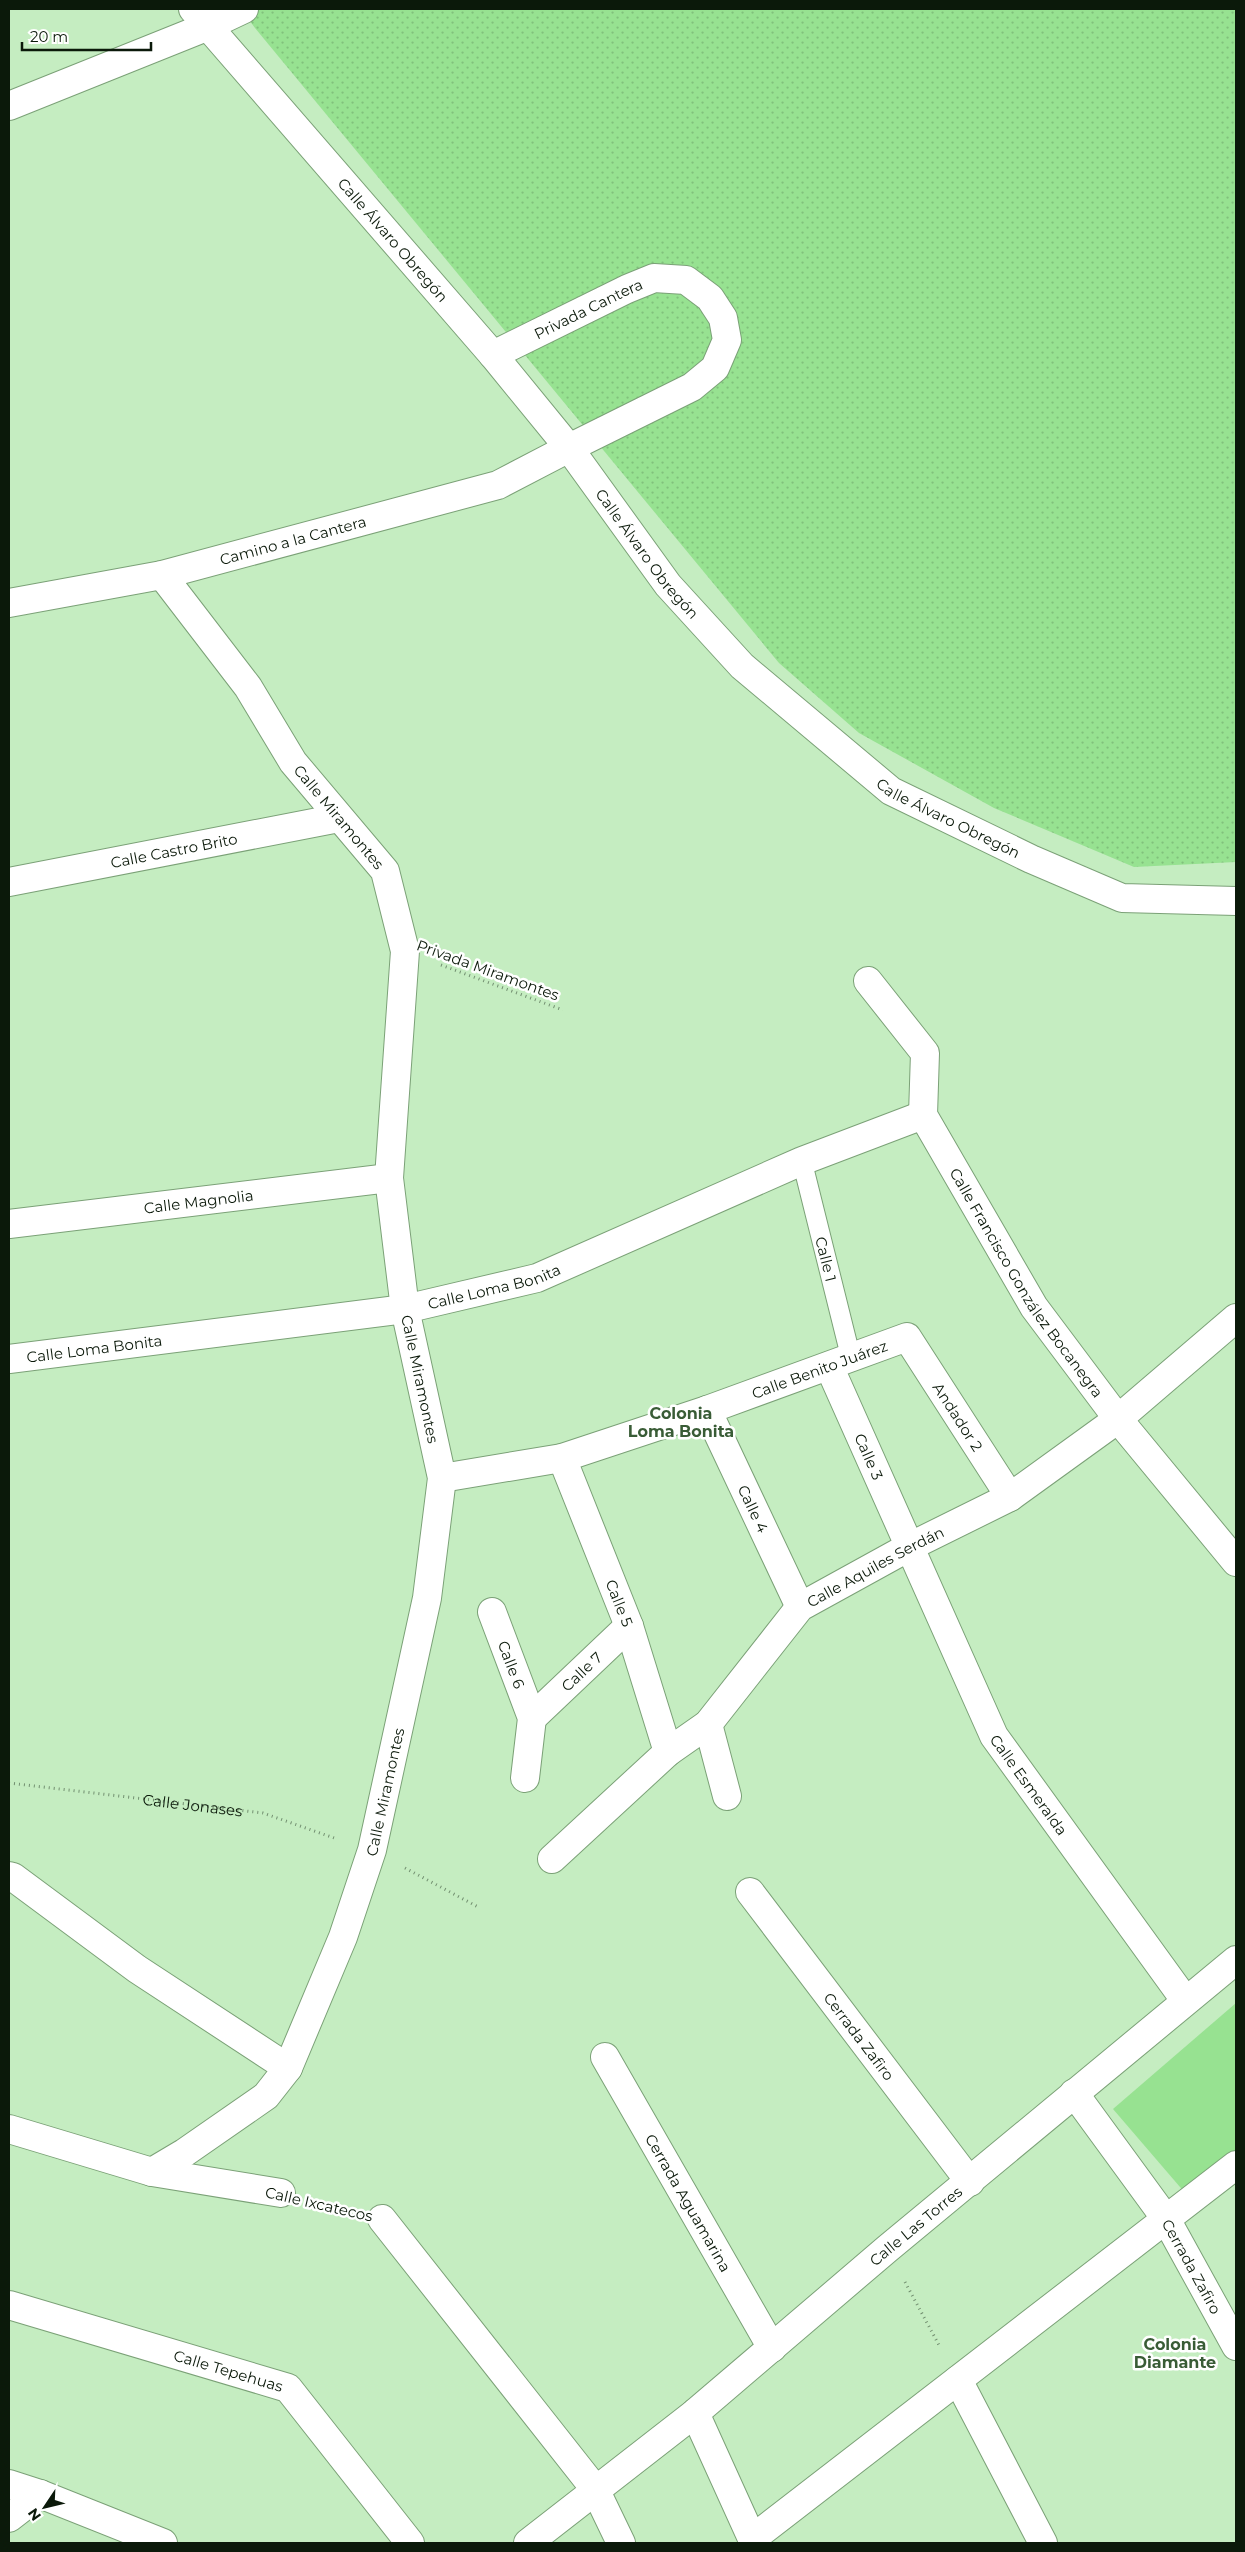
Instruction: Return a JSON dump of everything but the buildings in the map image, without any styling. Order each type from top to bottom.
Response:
[{"type":"street","points":[[9,106],[200,18],[244,9]]},
{"type":"street","name":"Calle Álvaro Obregón","points":[[200,18],[493,355],[570,448],[668,586],[742,666],[891,791],[1031,859],[1122,898],[1236,901]]},
{"type":"street","name":"Privada Cantera","points":[[493,355],[627,289],[654,278],[686,280],[710,298],[724,318],[726,340],[715,368],[692,387],[570,448]]},
{"type":"street","name":"Camino a la Cantera","points":[[9,603],[162,575],[498,485],[570,448]]},
{"type":"street","name":"Calle Miramontes","points":[[152,2172],[184,2153],[266,2096],[288,2068],[343,1938],[372,1850],[427,1598],[442,1478],[405,1308],[389,1178],[405,951],[385,872],[293,762],[248,687],[162,575]]},
{"type":"street","name":"Calle Castro Brito","points":[[9,882],[339,818]]},
{"type":"street","points":[[868,981],[925,1053],[923,1115]]},
{"type":"street","name":"Calle Loma Bonita","points":[[9,1359],[405,1308],[537,1278],[802,1161],[923,1115]]},
{"type":"street","name":"Calle Francisco González Bocanegra","points":[[923,1115],[1034,1307],[1118,1419],[1236,1562]]},
{"type":"street","name":"Calle Magnolia","points":[[9,1224],[389,1178]]},
{"type":"street","name":"Calle Aquiles Serdán","points":[[552,1859],[668,1752],[708,1724],[800,1608],[908,1547],[1010,1497],[1118,1419],[1236,1318]]},
{"type":"street","name":"Calle Benito Juárez","points":[[442,1478],[562,1458],[707,1410],[907,1337]]},
{"type":"street","name":"Andador 2","points":[[907,1337],[1010,1497]]},
{"type":"street","name":"Calle 3","points":[[840,1362],[908,1547]]},
{"type":"street","name":"Calle 4","points":[[707,1410],[800,1608]]},
{"type":"street","name":"Calle 5","points":[[562,1458],[630,1626],[668,1752]]},
{"type":"street","name":"Calle Esmeralda","points":[[908,1547],[994,1736],[1185,2000]]},
{"type":"street","name":"Calle 6","points":[[492,1612],[532,1718]]},
{"type":"street","name":"Calle 7","points":[[532,1718],[630,1626]]},
{"type":"street","points":[[525,1778],[532,1718]]},
{"type":"street","points":[[708,1724],[727,1796]]},
{"type":"street","points":[[9,1876],[13,1877],[137,1970],[288,2068]]},
{"type":"street","name":"Cerrada Zafiro","points":[[750,1892],[970,2182]]},
{"type":"street","name":"Calle Las Torres","points":[[528,2543],[595,2489],[695,2414],[887,2249],[970,2182],[1185,2000],[1236,1960]]},
{"type":"street","name":"Cerrada Aguamarina","points":[[605,2057],[772,2348]]},
{"type":"street","name":"Cerrada Zafiro","points":[[1074,2093],[1166,2218],[1236,2346]]},
{"type":"street","name":"Calle Ixcatecos","points":[[9,2129],[152,2172],[281,2193]]},
{"type":"street","points":[[695,2414],[753,2541],[1236,2165]]},
{"type":"street","name":"Calle Ixcatecos","points":[[382,2219],[595,2489],[621,2543]]},
{"type":"street","name":"Calle Tepehuas","points":[[9,2305],[288,2388],[410,2543]]},
{"type":"street","points":[[958,2380],[1043,2543]]},
{"type":"street","points":[[9,2484],[40,2494],[163,2543]]},
{"type":"street","points":[[9,2518],[40,2494]]},
{"type":"lane","name":"Calle 1","points":[[802,1161],[840,1362]]},
{"type":"path","name":"Privada Miramontes","points":[[405,951],[563,1010]]},
{"type":"path","name":"Calle Jonases","points":[[9,1783],[263,1813],[372,1850],[480,1908]]},
{"type":"path","name":"Calle Ixcatecos","points":[[281,2193],[382,2219]]},
{"type":"path","points":[[887,2249],[958,2380]]},
{"type":"green space","points":[[241,9],[1236,9],[1236,862],[1134,867],[994,808],[859,733],[779,663]]},
{"type":"green space","points":[[1236,2003],[1236,2151],[1186,2194],[1113,2109]]},
{"type":"district","name":"Colonia Loma Bonita","points":[[681,1422]]},
{"type":"district","name":"Colonia Diamante","points":[[1175,2353]]}]
